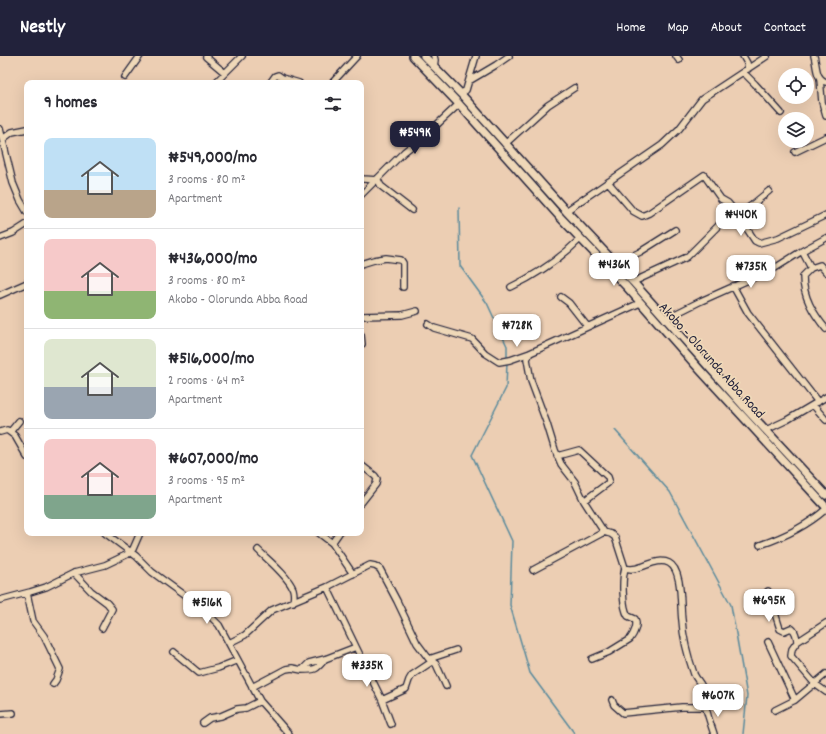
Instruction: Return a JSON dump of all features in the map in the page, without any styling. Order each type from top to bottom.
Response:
[{"type":"main road","name":"Akobo - Olorunda Abba Road","points":[[413,56],[459,104],[826,508]]},
{"type":"main road","name":"Akobo - Olorunda Abba Road","points":[[424,56],[462,94],[505,144],[633,282],[826,495]]},
{"type":"main road","points":[[534,188],[541,182]]},
{"type":"street","points":[[125,77],[140,56]]},
{"type":"street","points":[[218,80],[242,56]]},
{"type":"street","points":[[335,80],[357,56]]},
{"type":"street","points":[[434,56],[434,67]]},
{"type":"street","points":[[462,94],[466,90],[476,56]]},
{"type":"street","points":[[469,81],[509,56]]},
{"type":"street","points":[[743,56],[748,63],[746,71]]},
{"type":"street","points":[[566,211],[662,145],[679,129],[702,99],[767,56]]},
{"type":"street","points":[[814,56],[818,76],[823,81],[822,102],[826,116]]},
{"type":"street","points":[[206,57],[225,73]]},
{"type":"street","points":[[746,71],[779,112]]},
{"type":"street","points":[[272,80],[278,74],[282,78],[289,80]]},
{"type":"street","points":[[505,144],[548,105],[574,88]]},
{"type":"street","points":[[364,192],[378,180],[404,152],[428,133],[459,104]]},
{"type":"street","points":[[0,129],[13,183],[24,207]]},
{"type":"street","points":[[3,139],[12,132],[24,130]]},
{"type":"street","points":[[795,152],[826,137]]},
{"type":"street","points":[[608,182],[633,211],[642,216],[650,213],[704,175],[721,199],[728,203],[738,215],[755,241],[759,243],[778,238],[826,215]]},
{"type":"street","points":[[364,179],[378,180]]},
{"type":"street","points":[[378,180],[381,186],[412,210]]},
{"type":"street","points":[[633,282],[687,257],[722,222],[738,215],[769,191]]},
{"type":"street","points":[[0,238],[13,233],[24,226]]},
{"type":"street","points":[[615,264],[640,252],[675,230]]},
{"type":"street","points":[[511,287],[529,279],[568,251],[580,238]]},
{"type":"street","points":[[665,319],[733,286],[775,268],[802,250],[826,238]]},
{"type":"street","points":[[802,250],[811,268]]},
{"type":"street","points":[[364,263],[386,258],[401,260],[403,263],[403,287]]},
{"type":"street","points":[[826,272],[820,265],[811,268],[803,276],[803,286],[808,302],[826,329]]},
{"type":"street","points":[[0,295],[24,284]]},
{"type":"street","points":[[733,286],[748,313],[816,404],[826,420]]},
{"type":"street","points":[[561,297],[569,303],[587,326]]},
{"type":"street","points":[[428,324],[434,328],[472,339],[484,353],[499,362],[530,353],[640,303]]},
{"type":"street","points":[[364,316],[402,315],[416,311]]},
{"type":"street","points":[[530,353],[527,359],[531,381],[561,464],[575,482],[584,501],[604,532],[615,537],[625,568],[623,588],[625,612],[628,616],[635,619],[636,624],[632,637],[609,652],[592,659]]},
{"type":"street","points":[[766,430],[826,398]]},
{"type":"street","points":[[10,432],[19,421]]},
{"type":"street","points":[[0,432],[7,430],[15,436],[24,452]]},
{"type":"street","points":[[558,456],[579,450],[608,477],[608,483],[584,501]]},
{"type":"street","points":[[364,468],[377,479],[376,484],[364,499]]},
{"type":"street","points":[[760,545],[785,536],[803,526],[826,508]]},
{"type":"street","points":[[533,570],[604,532]]},
{"type":"street","points":[[109,536],[136,556],[152,572],[204,610],[219,625],[260,701],[288,734]]},
{"type":"street","points":[[0,600],[46,587],[74,573],[105,565],[130,553],[134,548],[139,536]]},
{"type":"street","points":[[323,536],[332,543],[353,574]]},
{"type":"street","points":[[332,543],[337,536]]},
{"type":"street","points":[[258,550],[291,585],[294,590],[293,602]]},
{"type":"street","points":[[625,568],[631,570],[661,561],[669,563],[675,567],[680,592],[681,619],[685,641],[695,676],[702,689],[714,734]]},
{"type":"street","points":[[230,643],[244,635],[272,610],[328,587],[370,565],[380,569],[397,600],[417,643],[436,664],[446,686]]},
{"type":"street","points":[[74,573],[91,591],[107,603],[112,609],[102,628]]},
{"type":"street","points":[[328,587],[382,700],[391,724]]},
{"type":"street","points":[[768,591],[780,629],[784,631],[789,628],[793,629],[797,642]]},
{"type":"street","points":[[27,593],[33,621],[44,636],[60,669],[56,680],[52,684]]},
{"type":"street","points":[[826,624],[797,642],[792,649],[791,656],[815,684],[826,692]]},
{"type":"street","points":[[768,642],[795,700]]},
{"type":"street","points":[[252,687],[286,669],[302,670],[309,663],[325,659],[356,647]]},
{"type":"street","points":[[382,700],[406,689],[412,675],[431,660],[456,650]]},
{"type":"street","points":[[174,652],[199,673],[218,668],[238,660]]},
{"type":"street","points":[[775,710],[795,700],[826,674]]},
{"type":"street","points":[[612,700],[614,705],[623,713],[682,707],[706,707]]},
{"type":"street","points":[[203,723],[210,718],[221,716],[237,709],[246,708],[260,701]]},
{"type":"street","points":[[0,714],[13,713]]},
{"type":"waterway","points":[[459,208],[460,266],[487,303],[507,346],[507,358]]},
{"type":"waterway","points":[[507,362],[506,388],[472,455],[512,541],[510,605],[530,673],[575,734]]},
{"type":"waterway","points":[[615,430],[670,492],[731,605],[747,696],[743,734]]}]
